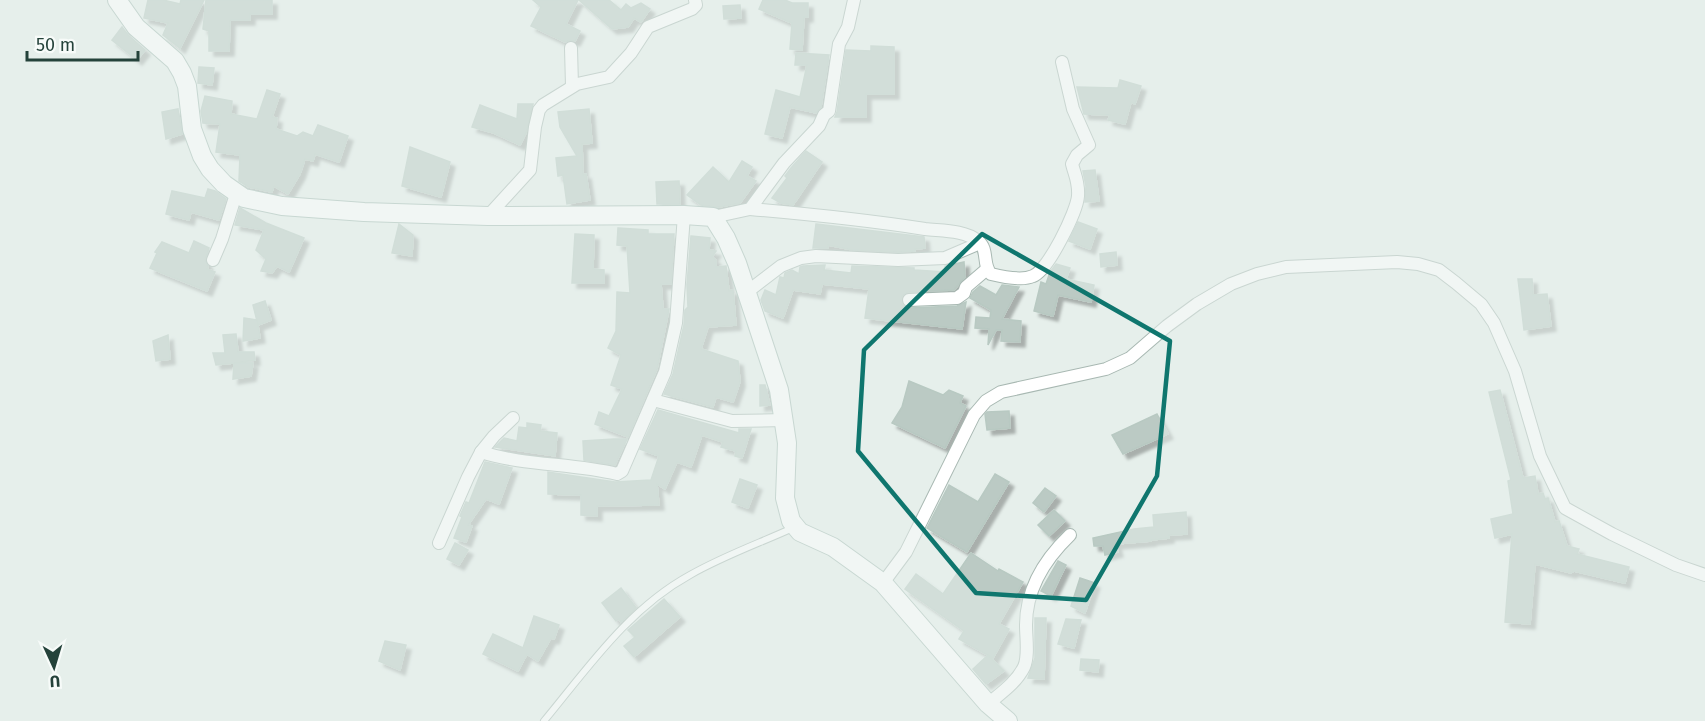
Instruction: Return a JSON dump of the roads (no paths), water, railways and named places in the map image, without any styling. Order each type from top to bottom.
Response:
[{"type":"street","points":[[117,0],[136,27],[176,61],[186,86],[192,129],[202,156],[210,169],[236,194],[255,202],[310,209],[488,216],[684,214],[713,217],[750,209],[909,225],[962,234],[980,243],[984,249],[987,269],[994,275],[1016,278],[1036,274],[1042,270],[1062,239],[1078,198],[1078,184],[1073,163],[1077,155],[1088,148],[1089,144],[1073,110],[1062,62]]},
{"type":"street","points":[[488,216],[530,170],[539,110],[551,99],[572,86],[609,77],[631,53],[648,27],[692,9],[696,5],[695,0]]},
{"type":"street","points":[[750,209],[784,163],[819,126],[824,115],[830,111],[839,44],[849,24],[854,0]]},
{"type":"street","points":[[571,48],[572,86]]},
{"type":"street","points":[[213,260],[236,194]]},
{"type":"street","points":[[481,452],[501,458],[620,473],[665,372],[676,322],[684,214]]},
{"type":"street","points":[[713,217],[726,238],[747,292],[779,390],[787,443],[785,498],[789,516],[795,527],[800,532],[845,555],[883,583],[988,704],[1008,721]]},
{"type":"street","points":[[747,292],[781,266],[801,258],[816,256],[898,260],[945,258],[980,243]]},
{"type":"street","points":[[883,583],[906,552],[974,415],[992,396],[1001,392],[1106,369],[1130,358],[1197,304],[1230,284],[1257,274],[1286,267],[1397,262],[1418,264],[1439,270],[1469,294],[1489,315],[1508,350],[1540,456],[1565,508],[1633,545],[1676,565],[1705,575]]},
{"type":"street","points":[[909,300],[957,298],[987,269]]},
{"type":"street","points":[[653,399],[732,421],[785,420]]},
{"type":"street","points":[[439,543],[481,452],[513,418]]},
{"type":"street","points":[[988,704],[1010,686],[1025,665],[1026,617],[1032,592],[1047,559],[1070,535]]},
{"type":"lane","points":[[544,721],[619,629],[653,599],[690,575],[795,527]]}]
